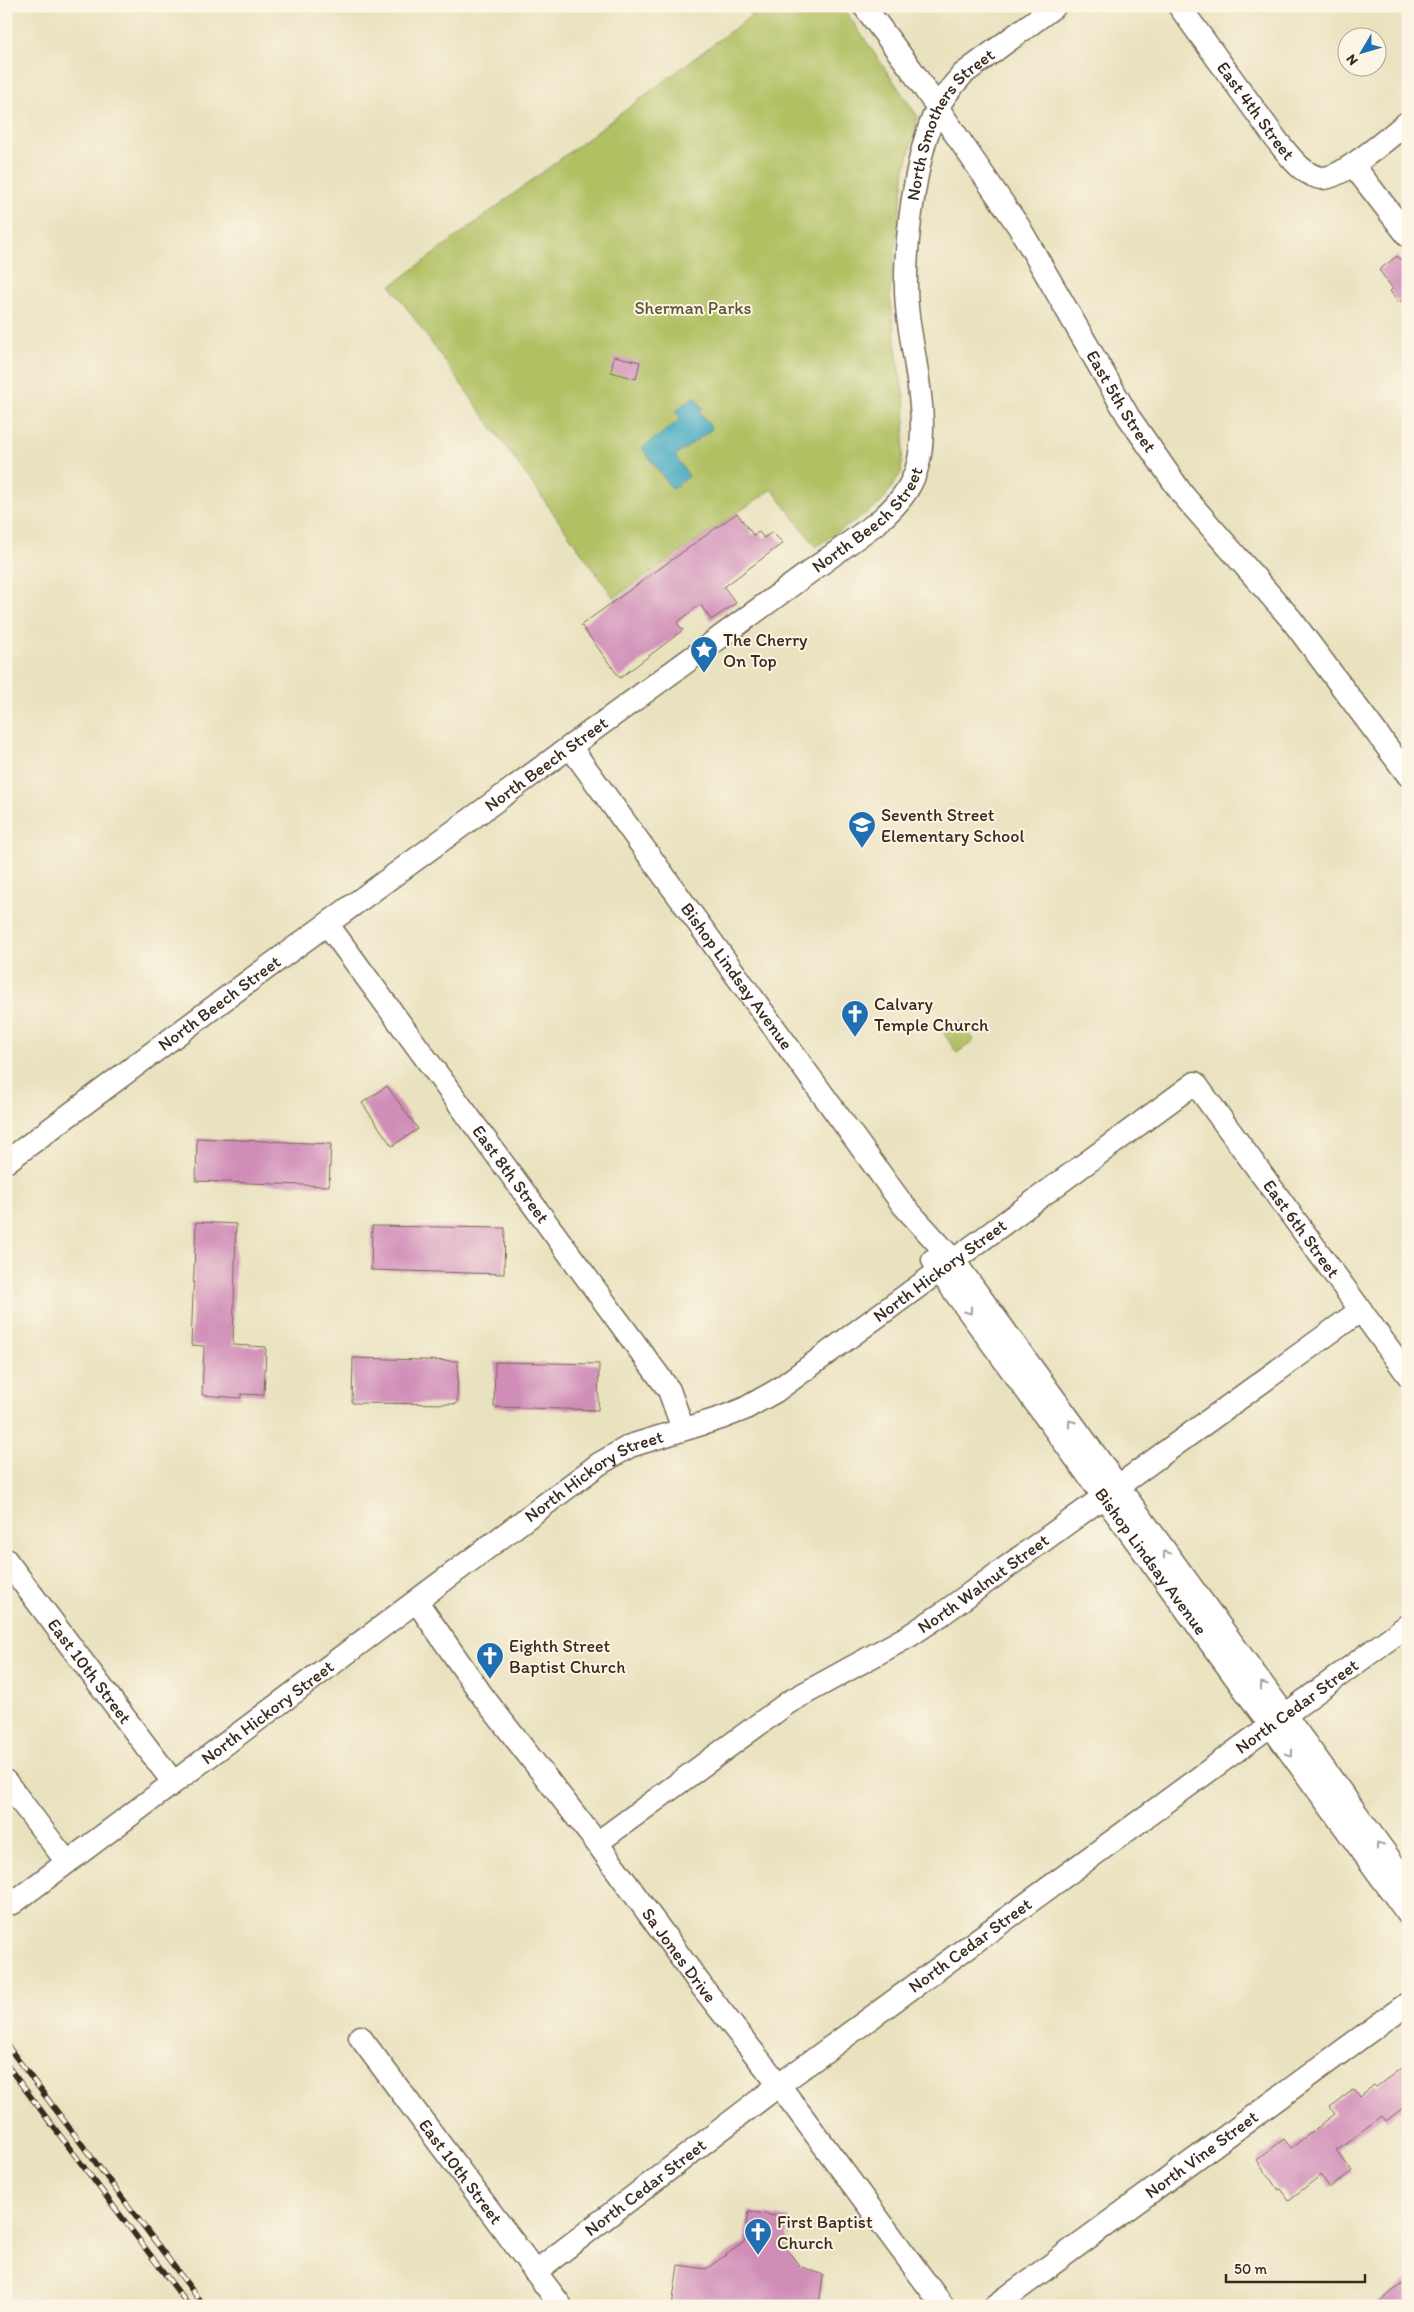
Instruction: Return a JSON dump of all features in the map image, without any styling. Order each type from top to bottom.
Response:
[{"type":"street","name":"East 5th Street","points":[[864,6],[938,108],[1019,227],[1128,416],[1183,495],[1291,619],[1408,775]]},
{"type":"street","name":"North Smothers Street","points":[[906,278],[909,229],[919,170],[927,137],[938,108],[950,87],[964,74],[1055,6]]},
{"type":"street","name":"East 4th Street","points":[[1179,6],[1294,162],[1309,174],[1322,178],[1337,174],[1353,165]]},
{"type":"street","points":[[1408,122],[1353,165],[1408,236]]},
{"type":"street","name":"North Beech Street","points":[[6,1162],[878,522],[901,500],[917,470],[922,433],[908,313],[906,278]]},
{"type":"street","name":"Bishop Lindsay Avenue","points":[[571,748],[1276,1720],[1408,1914]]},
{"type":"street","name":"East 8th Street","points":[[328,925],[669,1390],[683,1429]]},
{"type":"street","name":"North Hickory Street","points":[[13,1903],[600,1464],[630,1446],[744,1409],[776,1391],[1195,1083]]},
{"type":"street","name":"East 6th Street","points":[[1195,1083],[1408,1375]]},
{"type":"street","name":"North Walnut Street","points":[[597,1843],[789,1702],[909,1636],[1360,1310]]},
{"type":"street","name":"East 10th Street","points":[[6,1560],[173,1782]]},
{"type":"street","name":"Sa Jones Drive","points":[[417,1602],[484,1698],[597,1843],[943,2306]]},
{"type":"street","name":"North Cedar Street","points":[[535,2272],[779,2085],[1408,1625]]},
{"type":"street","name":"Bishop Lindsay Avenue","points":[[1276,1720],[1408,1884]]},
{"type":"street","points":[[6,1782],[67,1862]]},
{"type":"street","name":"North Vine Street","points":[[994,2306],[1408,2003]]},
{"type":"street","name":"East 10th Street","points":[[360,2037],[561,2306]]},
{"type":"green space","name":"Sherman Parks","points":[[764,6],[842,6],[918,117],[905,170],[890,294],[898,363],[906,409],[901,473],[881,503],[816,547],[772,489],[614,598],[391,286]]},
{"type":"green space","points":[[961,1022],[974,1041],[957,1053],[944,1034]]},
{"type":"water","points":[[695,396],[703,408],[699,411],[712,429],[675,456],[689,476],[672,489],[642,448],[681,419],[675,411]]},
{"type":"building","points":[[1397,256],[1408,269],[1408,308],[1402,300],[1399,303],[1390,291],[1393,289],[1379,270]]},
{"type":"building","points":[[614,356],[640,362],[636,379],[611,372]]},
{"type":"building","points":[[737,513],[753,535],[759,532],[764,538],[772,532],[783,543],[724,587],[736,603],[711,620],[700,604],[677,623],[683,630],[620,678],[581,625]]},
{"type":"building","points":[[387,1086],[418,1129],[392,1146],[362,1103]]},
{"type":"building","points":[[197,1138],[331,1144],[329,1186],[196,1181]]},
{"type":"building","points":[[196,1222],[236,1224],[233,1345],[266,1347],[264,1395],[241,1394],[241,1398],[202,1395],[204,1346],[191,1345]]},
{"type":"building","points":[[372,1226],[505,1228],[504,1274],[371,1270]]},
{"type":"building","points":[[353,1358],[458,1361],[457,1404],[352,1403]]},
{"type":"building","points":[[495,1362],[599,1364],[598,1410],[494,1407]]},
{"type":"building","points":[[1408,2063],[1408,2104],[1386,2121],[1382,2116],[1336,2150],[1352,2171],[1330,2188],[1321,2175],[1289,2200],[1281,2189],[1278,2190],[1257,2160],[1284,2139],[1291,2148],[1335,2114],[1330,2107],[1354,2089],[1360,2096],[1374,2085],[1376,2087]]},
{"type":"building","name":"First Baptist Church","points":[[749,2211],[790,2219],[785,2248],[800,2266],[823,2275],[819,2306],[672,2306],[678,2265],[706,2269],[744,2242]]},
{"type":"building","points":[[1408,2279],[1408,2306],[1374,2306]]},
{"type":"railway","points":[[6,2044],[204,2306]]},
{"type":"railway","points":[[6,2064],[189,2306]]},
{"type":"place","name":"The Cherry On Top","points":[[704,674]]},
{"type":"place","name":"Seventh Street Elementary School","points":[[862,849]]},
{"type":"place","name":"Calvary Temple Church","points":[[855,1038]]},
{"type":"place","name":"Eighth Street Baptist Church","points":[[490,1680]]},
{"type":"place","name":"First Baptist Church","points":[[758,2256]]}]
